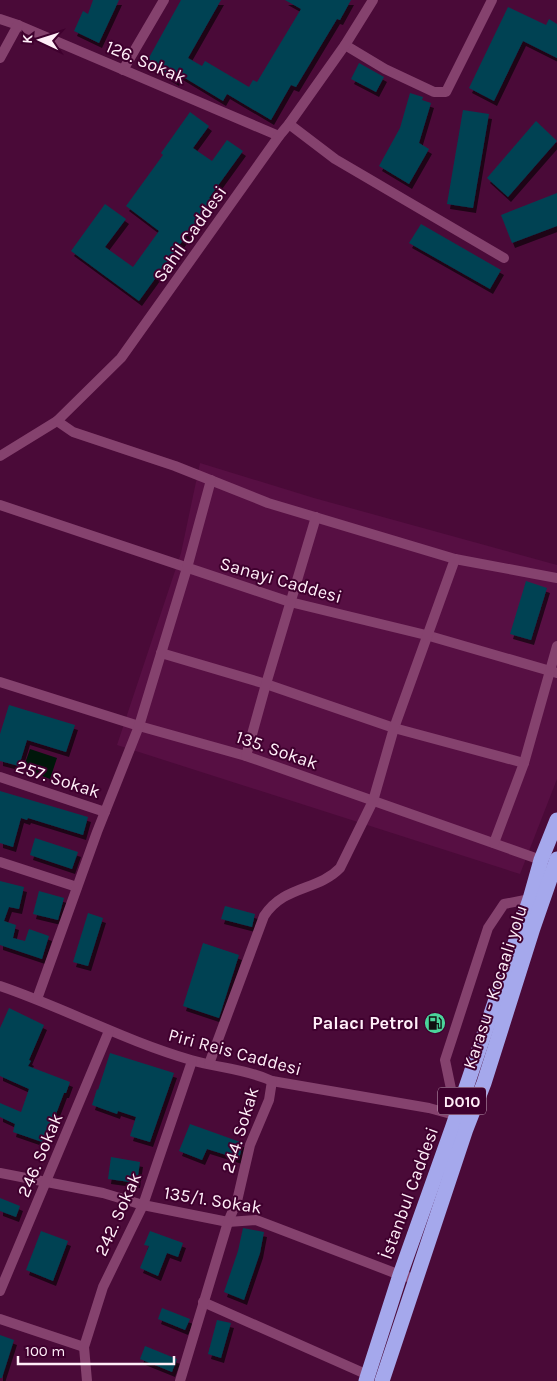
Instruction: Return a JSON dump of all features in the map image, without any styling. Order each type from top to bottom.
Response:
[{"type":"highway","name":"İstanbul Caddesi","points":[[367,1378],[400,1275],[464,1117],[541,860],[557,820]]},
{"type":"highway","name":"Karasu - Kocaali yolu","points":[[382,1381],[416,1279],[464,1117],[484,1083],[557,859]]},
{"type":"street","points":[[123,70],[164,0]]},
{"type":"street","name":"Sahil Caddesi","points":[[0,456],[56,421],[121,358],[345,45],[373,0]]},
{"type":"street","points":[[345,45],[385,69],[434,92],[446,92],[492,0]]},
{"type":"street","name":"126. Sokak","points":[[0,19],[279,136]]},
{"type":"street","points":[[0,58],[18,25]]},
{"type":"street","points":[[289,124],[334,159],[504,258]]},
{"type":"street","points":[[56,421],[74,432],[175,466],[268,503],[454,559],[557,578]]},
{"type":"street","points":[[37,999],[138,726],[187,568],[211,480]]},
{"type":"street","name":"Sanayi Caddesi","points":[[0,505],[290,602],[426,635],[554,672]]},
{"type":"street","points":[[246,756],[316,517]]},
{"type":"street","points":[[209,1064],[264,916],[274,902],[291,892],[333,876],[337,872],[373,801],[394,728],[454,559]]},
{"type":"street","points":[[494,843],[524,764],[554,672],[557,646]]},
{"type":"street","points":[[161,653],[266,684],[394,728],[524,764]]},
{"type":"street","name":"135. Sokak","points":[[0,682],[138,726],[246,756],[541,860]]},
{"type":"street","name":"257. Sokak","points":[[0,777],[105,812]]},
{"type":"street","points":[[0,862],[77,888]]},
{"type":"street","points":[[464,1117],[445,1060],[488,928],[504,904],[530,899]]},
{"type":"street","name":"Piri Reis Caddesi","points":[[0,986],[37,999],[109,1031],[192,1061],[258,1075],[272,1081],[429,1108],[464,1117]]},
{"type":"street","name":"246. Sokak","points":[[0,1291],[109,1031]]},
{"type":"street","name":"242. Sokak","points":[[87,1381],[84,1346],[103,1287],[143,1205],[192,1061]]},
{"type":"street","name":"244. Sokak","points":[[180,1381],[228,1222],[237,1201],[250,1145],[268,1100],[272,1081]]},
{"type":"street","name":"135/1. Sokak","points":[[0,1173],[103,1193],[143,1205],[228,1222],[256,1220],[400,1275],[416,1279]]},
{"type":"street","points":[[204,1302],[367,1378]]},
{"type":"street","points":[[0,1319],[84,1346]]},
{"type":"shaded area","points":[[200,463],[314,498],[557,565],[557,779],[520,874],[117,745],[181,553]]},
{"type":"shaded area","points":[[30,749],[57,758],[50,779],[23,769]]},
{"type":"building","points":[[93,0],[119,0],[99,43],[74,31],[83,11],[88,14]]},
{"type":"building","points":[[181,0],[221,0],[188,58],[202,66],[205,61],[249,87],[253,80],[257,82],[301,9],[285,0],[351,0],[340,20],[337,19],[296,87],[291,85],[271,120],[227,94],[223,101],[180,75],[176,81],[146,63]]},
{"type":"building","points":[[508,7],[546,25],[549,19],[557,24],[557,58],[523,41],[494,101],[469,88]]},
{"type":"building","points":[[359,63],[384,77],[376,92],[351,79]]},
{"type":"building","points":[[410,93],[423,97],[422,100],[431,103],[419,143],[429,149],[409,184],[379,166],[400,128]]},
{"type":"building","points":[[463,110],[489,114],[473,208],[447,204]]},
{"type":"building","points":[[190,112],[209,126],[193,148],[212,161],[227,140],[243,151],[209,198],[212,200],[139,301],[71,251],[105,204],[126,219],[105,247],[133,267],[159,231],[126,206],[163,155],[161,153]]},
{"type":"building","points":[[536,121],[557,141],[508,197],[487,178]]},
{"type":"building","points":[[557,193],[557,226],[512,243],[501,215]]},
{"type":"building","points":[[421,224],[501,270],[490,289],[409,243]]},
{"type":"building","points":[[526,581],[547,588],[531,640],[510,634]]},
{"type":"building","points":[[9,705],[75,725],[66,752],[27,740],[19,766],[0,761],[0,734]]},
{"type":"building","points":[[0,791],[88,817],[83,835],[28,818],[27,820],[21,818],[13,847],[0,843]]},
{"type":"building","points":[[35,838],[78,852],[72,869],[30,855]]},
{"type":"building","points":[[0,881],[24,887],[19,909],[9,907],[4,921],[16,925],[13,938],[25,941],[29,929],[49,936],[42,959],[0,945]]},
{"type":"building","points":[[39,891],[64,898],[58,920],[33,914]]},
{"type":"building","points":[[225,906],[255,914],[252,927],[221,919]]},
{"type":"building","points":[[88,913],[103,918],[88,966],[73,962]]},
{"type":"building","points":[[203,943],[239,955],[219,1018],[183,1006]]},
{"type":"building","points":[[9,1008],[44,1025],[28,1066],[70,1082],[45,1143],[13,1132],[15,1124],[0,1117],[0,1103],[21,1112],[29,1089],[0,1076],[0,1028]]},
{"type":"building","points":[[110,1053],[174,1073],[150,1142],[130,1136],[136,1117],[118,1111],[117,1114],[92,1105]]},
{"type":"building","points":[[190,1124],[243,1143],[239,1159],[207,1149],[202,1160],[179,1151]]},
{"type":"building","points":[[111,1157],[140,1162],[137,1183],[108,1179]]},
{"type":"building","points":[[0,1198],[20,1206],[16,1217],[0,1211]]},
{"type":"building","points":[[243,1228],[264,1232],[260,1253],[244,1300],[224,1292],[238,1251]]},
{"type":"building","points":[[41,1231],[68,1241],[53,1281],[26,1270]]},
{"type":"building","points":[[150,1231],[183,1243],[178,1257],[167,1253],[158,1276],[140,1268],[149,1246],[144,1245]]},
{"type":"building","points":[[162,1308],[190,1319],[185,1330],[158,1319]]},
{"type":"building","points":[[217,1320],[231,1323],[221,1358],[208,1354]]},
{"type":"building","points":[[0,1335],[14,1340],[2,1378],[0,1378]]},
{"type":"building","points":[[145,1346],[177,1359],[172,1372],[140,1359]]},
{"type":"place","name":"Palacı Petrol","points":[[435,1023]]}]
